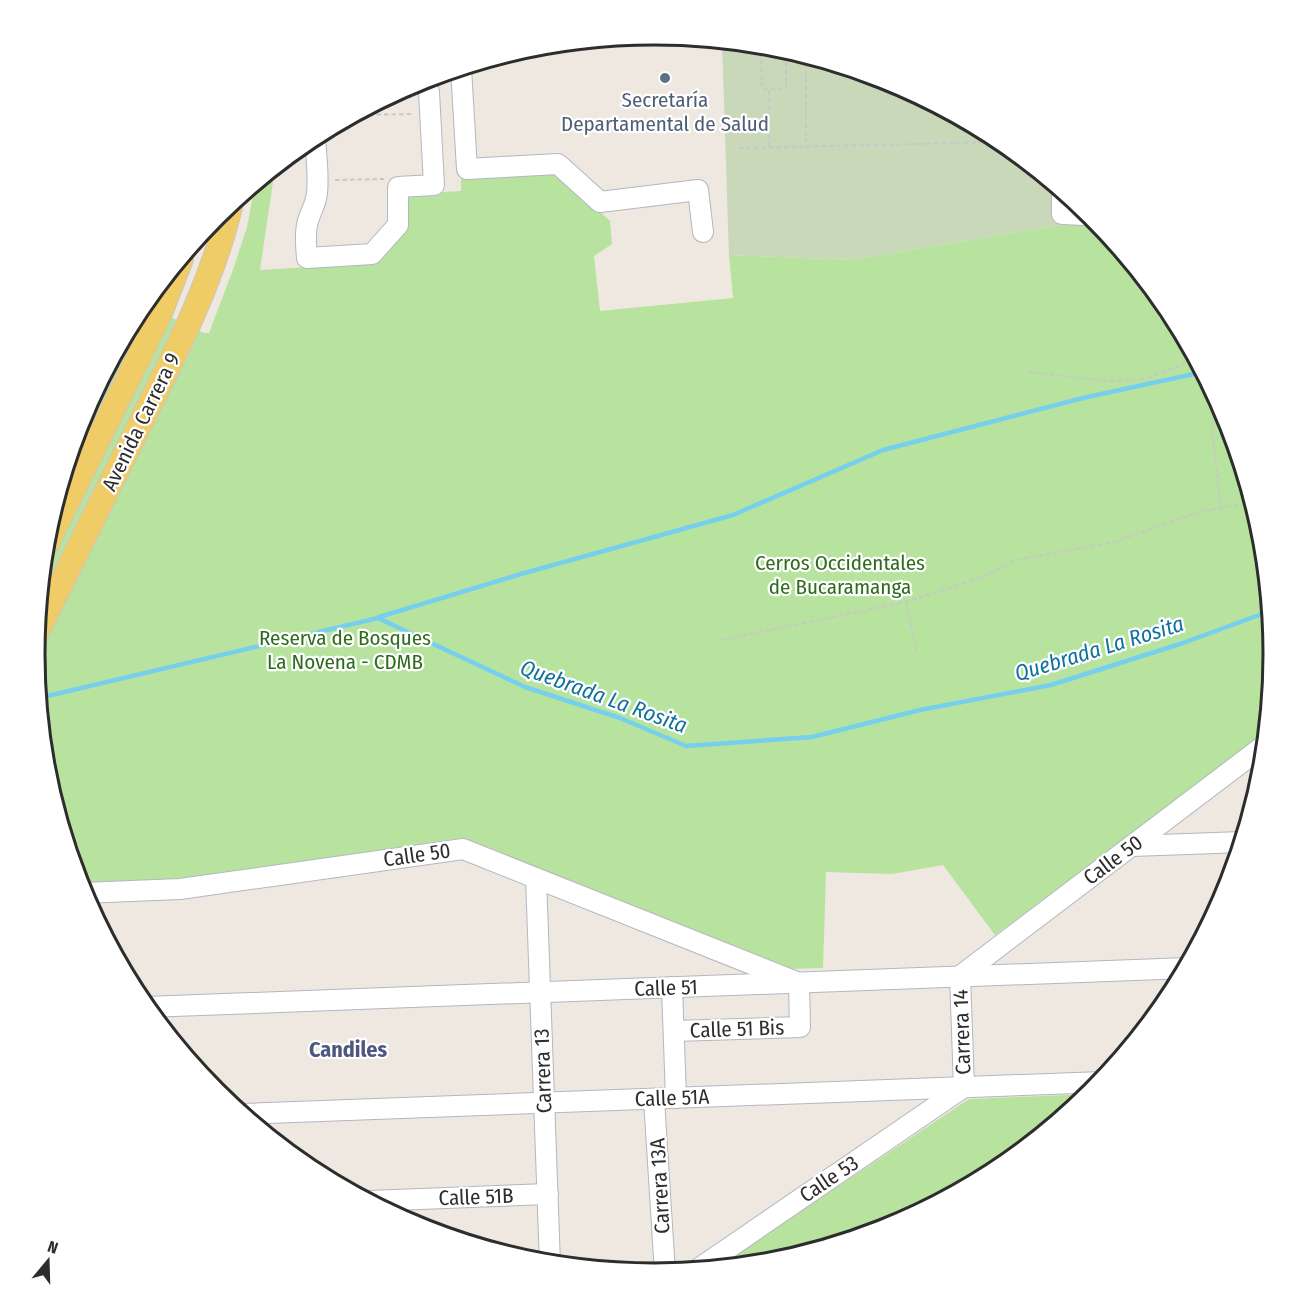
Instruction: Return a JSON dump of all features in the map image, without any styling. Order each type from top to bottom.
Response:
[{"type":"main road","name":"Avenida Carrera 9","points":[[46,613],[187,329],[212,270],[227,221]]},
{"type":"main road","name":"Avenida Carrera 9","points":[[63,511],[159,316],[172,282]]},
{"type":"street","points":[[461,76],[467,169],[558,164],[600,202],[698,190],[703,232]]},
{"type":"street","points":[[316,148],[318,181],[315,205],[307,225],[307,258],[372,254],[398,225],[398,187],[434,185],[429,92]]},
{"type":"street","points":[[1062,202],[1062,214],[1074,213]]},
{"type":"street","name":"Calle 50","points":[[960,976],[1256,752]]},
{"type":"street","points":[[1132,846],[1234,842]]},
{"type":"street","name":"Calle 50","points":[[93,893],[180,889],[463,849],[799,983]]},
{"type":"street","name":"Carrera 13","points":[[536,878],[550,1254]]},
{"type":"street","name":"Calle 51","points":[[157,1007],[1176,968]]},
{"type":"street","name":"Carrera 14","points":[[960,976],[964,1087]]},
{"type":"street","name":"Calle 51 Bis","points":[[674,1031],[801,1027],[799,983]]},
{"type":"street","points":[[672,987],[676,1098]]},
{"type":"street","name":"Calle 51A","points":[[254,1114],[1087,1083]]},
{"type":"street","name":"Calle 53","points":[[707,1262],[964,1087]]},
{"type":"street","name":"Carrera 13A","points":[[654,1099],[664,1264]]},
{"type":"street","name":"Calle 51B","points":[[384,1200],[548,1194]]},
{"type":"path","points":[[762,55],[762,89],[786,89],[786,60]]},
{"type":"path","points":[[806,65],[807,147]]},
{"type":"path","points":[[769,89],[769,148]]},
{"type":"path","points":[[371,116],[430,114]]},
{"type":"path","points":[[739,148],[984,142]]},
{"type":"path","points":[[318,181],[389,178],[398,187]]},
{"type":"path","points":[[1028,372],[1108,381],[1142,380],[1188,362]]},
{"type":"path","points":[[1214,413],[1212,429],[1221,508]]},
{"type":"path","points":[[721,640],[906,602],[962,584],[1016,560],[1114,542],[1199,512],[1245,504]]},
{"type":"path","points":[[906,602],[917,653]]},
{"type":"green space","points":[[722,49],[773,57],[850,77],[924,108],[993,148],[1026,171],[1080,219],[1080,222],[852,260],[729,255]]},
{"type":"green space","name":"Cerros Occidentales de Bucaramanga","points":[[556,171],[610,221],[612,244],[594,256],[600,311],[733,298],[729,255],[852,260],[1084,223],[1138,283],[1160,314],[1158,316],[1169,329],[1201,385],[1232,459],[1252,536],[1263,615],[1263,694],[1258,738],[995,935],[943,865],[892,874],[826,872],[823,968],[789,969],[461,838],[174,880],[90,884],[77,850],[57,773],[46,694],[46,615],[50,575],[66,497],[91,421],[127,350],[148,316],[153,308],[204,333],[209,333],[247,227],[253,196],[273,179],[260,270],[376,263],[407,229],[408,194],[461,191],[461,177]]},
{"type":"green space","points":[[1075,1095],[1026,1138],[959,1182],[924,1201],[850,1232],[773,1252],[729,1260],[969,1099]]},
{"type":"waterway","points":[[379,617],[521,574],[733,515],[883,450],[1083,398],[1195,374]]},
{"type":"waterway","name":"Quebrada La Rosita","points":[[46,696],[378,618],[525,687],[620,718],[686,746],[812,737],[920,710],[1051,685],[1183,643],[1263,614]]},
{"type":"place","name":"Secretaría Departamental de Salud","points":[[665,78]]},
{"type":"district","name":"Candiles","points":[[348,1049]]},
{"type":"park label","name":"Reserva de Bosques La Novena - CDMB","points":[[345,650]]}]
